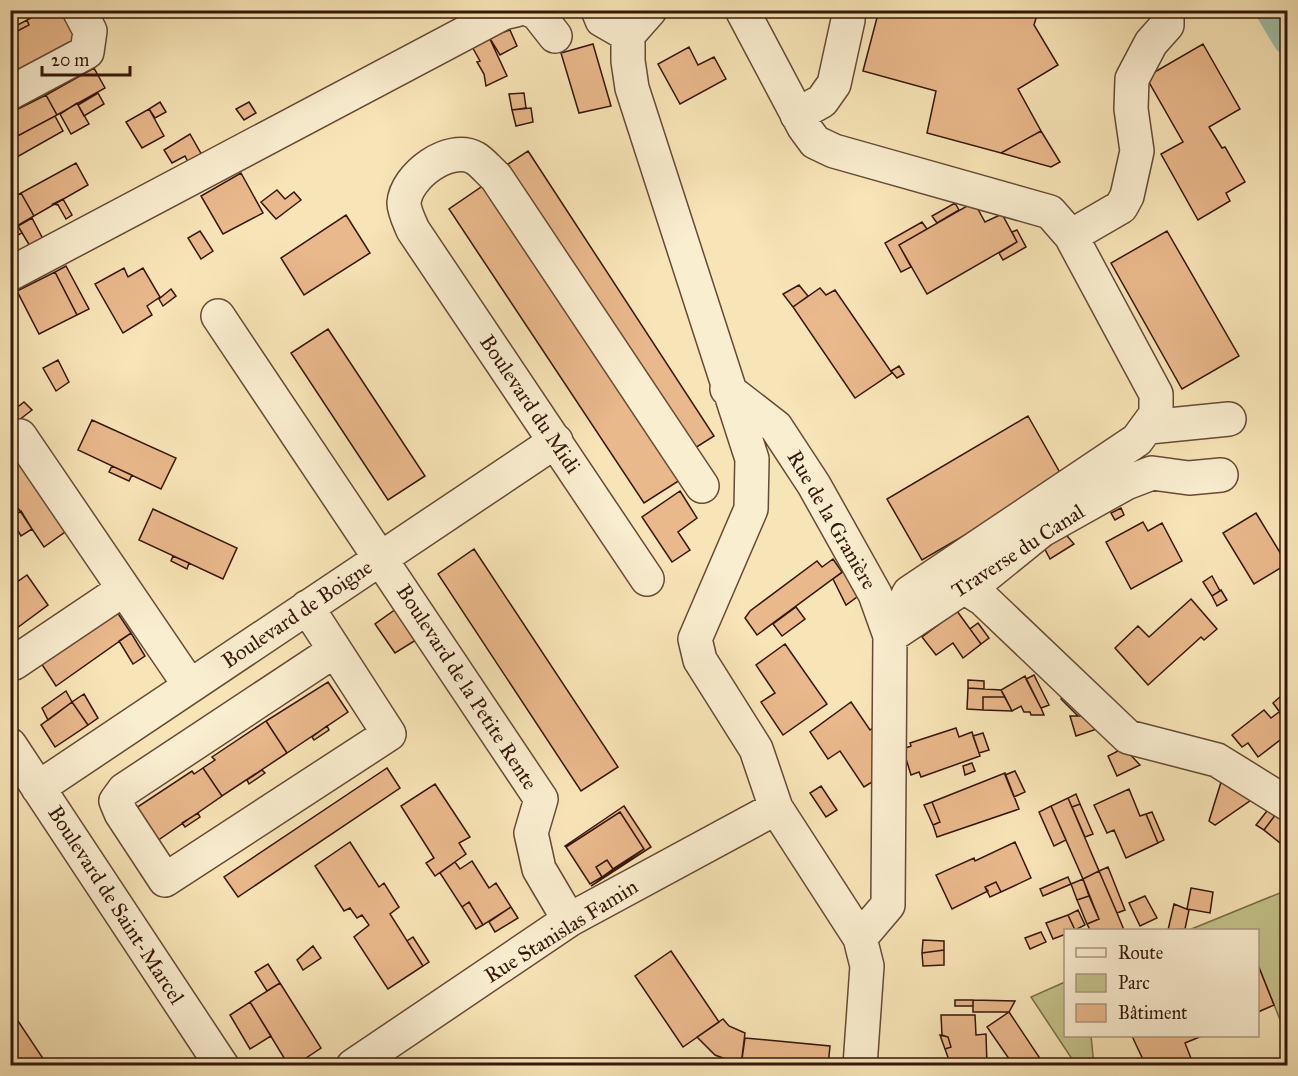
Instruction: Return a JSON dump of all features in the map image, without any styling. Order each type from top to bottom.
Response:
[{"type":"street","points":[[10,93],[87,52],[90,32],[79,10]]},
{"type":"street","points":[[10,274],[503,14],[516,10]]},
{"type":"street","points":[[530,10],[537,13],[555,36]]},
{"type":"street","points":[[598,10],[602,20],[628,35]]},
{"type":"street","points":[[650,10],[628,35],[628,61],[632,87],[752,459],[751,509],[695,639],[700,660],[756,749],[776,808],[850,919],[860,938],[867,966],[860,1065]]},
{"type":"street","points":[[742,10],[798,115],[816,142],[834,151],[1050,212],[1071,236],[1156,394],[1156,414],[1149,427],[1137,440],[909,594],[890,636]]},
{"type":"street","points":[[1071,236],[1121,207],[1126,196],[1137,152],[1131,109],[1132,79],[1151,43],[1167,25],[1167,10]]},
{"type":"street","points":[[798,115],[822,101],[834,84],[849,20]]},
{"type":"street","name":"Boulevard du Midi","points":[[647,579],[413,230],[404,204],[412,180],[431,164],[449,155],[474,157],[496,177],[702,486]]},
{"type":"street","name":"Boulevard de la Petite Rente","points":[[218,316],[382,558],[540,799],[531,833],[539,869],[569,920]]},
{"type":"street","name":"Rue de la Granière","points":[[728,389],[776,427],[789,446],[814,485],[875,594],[890,636],[888,905],[860,938]]},
{"type":"street","points":[[1149,427],[1229,419]]},
{"type":"street","points":[[20,436],[190,686]]},
{"type":"street","name":"Boulevard de Boigne","points":[[38,788],[556,441]]},
{"type":"street","name":"Traverse du Canal","points":[[890,636],[964,586],[979,581],[1042,530],[1126,483],[1152,473],[1190,478],[1221,475]]},
{"type":"street","points":[[964,586],[983,599],[1128,737],[1217,760],[1287,804]]},
{"type":"street","points":[[14,663],[124,589]]},
{"type":"street","points":[[307,607],[334,651],[397,729],[155,887],[116,801],[124,790],[334,651]]},
{"type":"street","name":"Boulevard de Saint-Marcel","points":[[10,745],[222,1065]]},
{"type":"street","name":"Rue Stanislas Famin","points":[[353,1065],[569,920],[776,808]]},
{"type":"green space","points":[[1287,890],[1287,1037],[1259,967],[1259,929],[1191,929]]},
{"type":"green space","points":[[1064,982],[1064,1037],[1091,1037],[1094,1065],[1076,1065],[1031,997]]},
{"type":"building","points":[[47,10],[66,10],[80,38],[10,76],[10,35],[29,25],[27,20],[40,13],[42,16],[48,13]]},
{"type":"building","points":[[879,10],[1027,10],[1037,15],[1034,25],[1058,65],[1018,89],[1041,131],[1001,153],[927,133],[936,91],[863,71]]},
{"type":"building","points":[[27,20],[29,25],[10,35],[10,29]]},
{"type":"building","points":[[510,30],[517,46],[500,55],[489,37]]},
{"type":"building","points":[[489,37],[507,76],[486,86],[484,74],[477,62],[480,61],[470,43]]},
{"type":"building","points":[[593,44],[611,106],[579,113],[561,53]]},
{"type":"building","points":[[1203,44],[1240,109],[1209,127],[1222,148],[1225,147],[1245,182],[1226,193],[1230,201],[1198,220],[1161,154],[1183,142],[1146,77]]},
{"type":"building","points":[[689,47],[698,65],[714,57],[726,79],[680,104],[658,64]]},
{"type":"building","points":[[94,68],[105,88],[57,115],[46,95]]},
{"type":"building","points":[[98,93],[104,104],[84,116],[78,105]]},
{"type":"building","points":[[524,93],[526,108],[512,110],[509,94]]},
{"type":"building","points":[[46,95],[57,115],[10,140],[10,113]]},
{"type":"building","points":[[160,102],[166,112],[155,118],[149,109]]},
{"type":"building","points":[[249,102],[256,113],[244,120],[236,109]]},
{"type":"building","points":[[77,103],[89,124],[71,134],[60,114]]},
{"type":"building","points":[[531,108],[533,122],[516,126],[512,110]]},
{"type":"building","points":[[149,109],[164,136],[142,148],[126,122]]},
{"type":"building","points":[[55,116],[63,131],[10,161],[10,140]]},
{"type":"building","points":[[1041,131],[1060,162],[1051,167],[1001,153]]},
{"type":"building","points":[[190,134],[203,157],[189,164],[185,156],[172,163],[164,150]]},
{"type":"building","points":[[528,151],[714,436],[692,450],[505,166]]},
{"type":"building","points":[[76,163],[88,185],[34,216],[21,193]]},
{"type":"building","points":[[241,173],[263,213],[223,234],[201,196]]},
{"type":"building","points":[[484,185],[680,480],[644,503],[449,209]]},
{"type":"building","points":[[277,190],[285,199],[294,192],[301,200],[276,219],[261,202]]},
{"type":"building","points":[[21,193],[34,216],[10,230],[10,199]]},
{"type":"building","points":[[63,199],[72,215],[66,219],[58,205],[53,204]]},
{"type":"building","points":[[974,202],[985,222],[1002,214],[1017,242],[927,294],[899,245]]},
{"type":"building","points":[[955,203],[959,210],[937,223],[932,216]]},
{"type":"building","points":[[346,215],[370,253],[304,295],[281,258]]},
{"type":"building","points":[[32,218],[44,241],[31,248],[18,226]]},
{"type":"building","points":[[922,222],[927,229],[899,245],[911,267],[901,272],[885,243]]},
{"type":"building","points":[[18,226],[22,233],[10,239],[10,230]]},
{"type":"building","points":[[1017,230],[1026,247],[1003,260],[999,253],[1017,242],[1012,232]]},
{"type":"building","points":[[200,231],[213,251],[201,259],[188,238]]},
{"type":"building","points":[[1167,231],[1239,356],[1182,389],[1111,263]]},
{"type":"building","points":[[66,266],[89,309],[77,315],[55,272]]},
{"type":"building","points":[[124,268],[128,277],[143,268],[160,297],[147,306],[152,315],[123,333],[95,284]]},
{"type":"building","points":[[55,272],[77,315],[39,334],[17,291]]},
{"type":"building","points":[[799,285],[808,296],[793,307],[783,294]]},
{"type":"building","points":[[820,288],[826,295],[835,290],[892,373],[855,398],[793,307]]},
{"type":"building","points":[[171,289],[176,296],[163,306],[159,299]]},
{"type":"building","points":[[328,329],[425,476],[388,500],[291,353]]},
{"type":"building","points":[[58,360],[69,382],[56,391],[43,368]]},
{"type":"building","points":[[899,366],[904,374],[897,378],[891,371]]},
{"type":"building","points":[[24,402],[32,410],[10,427],[10,413]]},
{"type":"building","points":[[1028,416],[1063,478],[922,560],[887,499]]},
{"type":"building","points":[[92,420],[176,458],[161,489],[78,450]]},
{"type":"building","points":[[10,449],[65,532],[44,547],[10,496]]},
{"type":"building","points":[[112,466],[132,475],[129,481],[109,472]]},
{"type":"building","points":[[680,491],[697,518],[678,532],[690,550],[672,562],[642,517]]},
{"type":"building","points":[[1121,508],[1124,515],[1115,520],[1111,513]]},
{"type":"building","points":[[153,509],[237,548],[223,579],[139,540]]},
{"type":"building","points":[[21,511],[32,529],[21,536],[11,519]]},
{"type":"building","points":[[1256,513],[1287,564],[1254,584],[1223,533]]},
{"type":"building","points":[[1143,522],[1148,531],[1162,523],[1182,561],[1131,589],[1106,542]]},
{"type":"building","points":[[1062,530],[1074,544],[1050,559],[1040,540]]},
{"type":"building","points":[[474,549],[618,767],[581,791],[438,574]]},
{"type":"building","points":[[173,556],[189,563],[187,569],[171,561]]},
{"type":"building","points":[[833,559],[842,572],[757,635],[745,618],[750,611],[817,561],[822,567]]},
{"type":"building","points":[[10,561],[16,570],[10,574]]},
{"type":"building","points":[[847,569],[861,594],[846,605],[833,579]]},
{"type":"building","points":[[27,575],[48,605],[17,628],[10,619],[10,587]]},
{"type":"building","points":[[1212,576],[1220,591],[1212,596],[1203,582]]},
{"type":"building","points":[[1221,590],[1227,600],[1217,606],[1212,596]]},
{"type":"building","points":[[1191,599],[1217,629],[1204,640],[1201,637],[1148,685],[1115,648],[1138,626],[1149,637]]},
{"type":"building","points":[[796,607],[805,619],[782,636],[773,624]]},
{"type":"building","points":[[396,609],[416,640],[395,653],[375,624]]},
{"type":"building","points":[[957,611],[981,644],[963,658],[953,643],[936,655],[922,637]]},
{"type":"building","points":[[117,612],[131,633],[56,686],[41,663]]},
{"type":"building","points":[[978,623],[989,638],[981,644],[970,629]]},
{"type":"building","points":[[131,633],[145,656],[133,664],[119,641]]},
{"type":"building","points":[[785,644],[827,704],[783,735],[761,702],[775,693],[756,665]]},
{"type":"building","points":[[1034,675],[1049,705],[1041,708],[1026,679]]},
{"type":"building","points":[[1025,676],[1044,715],[1031,715],[1030,712],[1024,712],[1021,706],[1012,711],[1001,690]]},
{"type":"building","points":[[968,680],[984,681],[984,689],[968,688]]},
{"type":"building","points":[[328,682],[348,712],[287,753],[266,721]]},
{"type":"building","points":[[968,688],[1001,690],[1005,697],[983,697],[983,710],[967,709]]},
{"type":"building","points":[[1070,690],[1097,716],[1078,716],[1061,699]]},
{"type":"building","points":[[66,691],[72,702],[48,720],[42,708]]},
{"type":"building","points":[[84,694],[98,718],[88,725],[72,702]]},
{"type":"building","points":[[1281,696],[1288,706],[1288,723],[1273,703]]},
{"type":"building","points":[[983,697],[1005,697],[1012,711],[983,710]]},
{"type":"building","points":[[72,702],[88,725],[55,747],[41,725]]},
{"type":"building","points":[[851,702],[870,730],[883,720],[885,774],[864,787],[840,751],[828,759],[810,732]]},
{"type":"building","points":[[1264,710],[1271,718],[1279,712],[1288,723],[1288,734],[1258,757],[1248,743],[1242,747],[1232,735]]},
{"type":"building","points":[[1070,716],[1097,716],[1106,726],[1076,736]]},
{"type":"building","points":[[266,721],[287,753],[222,796],[203,768],[215,760],[212,757]]},
{"type":"building","points":[[327,726],[329,730],[314,740],[312,737]]},
{"type":"building","points":[[956,728],[959,737],[972,732],[980,756],[921,777],[919,772],[911,775],[903,749],[911,746],[910,743]]},
{"type":"building","points":[[983,733],[989,750],[979,753],[973,736]]},
{"type":"building","points":[[1124,748],[1140,765],[1117,776],[1108,756]]},
{"type":"building","points":[[972,763],[975,771],[965,775],[963,766]]},
{"type":"building","points":[[203,768],[222,796],[157,841],[136,808],[192,771],[194,774]]},
{"type":"building","points":[[387,768],[400,788],[238,897],[224,877]]},
{"type":"building","points":[[262,770],[265,773],[249,784],[247,780]]},
{"type":"building","points":[[1015,771],[1025,792],[1014,797],[1005,775]]},
{"type":"building","points":[[1005,773],[1019,809],[937,837],[933,825],[940,822],[932,802]]},
{"type":"building","points":[[1222,779],[1254,798],[1215,825],[1209,821]]},
{"type":"building","points":[[435,784],[470,837],[459,843],[466,854],[435,876],[426,863],[434,858],[401,806]]},
{"type":"building","points":[[821,786],[837,810],[826,817],[810,793]]},
{"type":"building","points":[[1129,789],[1140,816],[1146,814],[1158,843],[1126,858],[1114,830],[1107,833],[1094,805]]},
{"type":"building","points":[[1076,794],[1080,804],[1072,807],[1068,798]]},
{"type":"building","points":[[1068,798],[1099,871],[1083,879],[1051,806]]},
{"type":"building","points":[[932,802],[940,822],[933,825],[924,805]]},
{"type":"building","points":[[1274,802],[1282,806],[1264,830],[1256,825]]},
{"type":"building","points":[[1080,804],[1093,834],[1085,837],[1072,807]]},
{"type":"building","points":[[624,806],[651,847],[591,886],[644,849],[620,812],[565,846]]},
{"type":"building","points":[[1051,806],[1066,840],[1054,846],[1039,812]]},
{"type":"building","points":[[1282,806],[1288,811],[1285,847],[1264,830]]},
{"type":"building","points":[[620,812],[644,849],[613,869],[607,860],[596,867],[602,877],[590,884],[566,847]]},
{"type":"building","points":[[1152,812],[1164,840],[1158,843],[1146,814]]},
{"type":"building","points":[[198,813],[200,817],[185,827],[182,823]]},
{"type":"building","points":[[350,842],[379,887],[384,883],[399,907],[390,914],[423,966],[388,989],[354,937],[369,925],[362,915],[357,918],[350,908],[344,911],[315,866]]},
{"type":"building","points":[[1015,842],[1031,878],[1001,892],[996,882],[985,887],[988,891],[952,909],[936,875],[974,858],[975,861]]},
{"type":"building","points":[[607,860],[613,869],[602,877],[596,867]]},
{"type":"building","points":[[472,861],[489,888],[496,883],[511,907],[483,925],[469,902],[462,907],[440,873],[455,862],[460,869]]},
{"type":"building","points":[[1108,867],[1125,910],[1117,913],[1099,871]]},
{"type":"building","points":[[1099,871],[1124,929],[1090,929],[1087,924],[1099,919],[1083,879]]},
{"type":"building","points":[[1068,877],[1071,884],[1043,896],[1040,889]]},
{"type":"building","points":[[1083,879],[1089,896],[1077,900],[1071,884]]},
{"type":"building","points":[[996,882],[1001,892],[990,897],[985,887]]},
{"type":"building","points":[[1191,888],[1213,892],[1210,913],[1187,909]]},
{"type":"building","points":[[1089,896],[1099,919],[1087,924],[1077,900]]},
{"type":"building","points":[[1145,896],[1157,918],[1140,926],[1129,903]]},
{"type":"building","points":[[469,902],[483,925],[476,929],[462,907]]},
{"type":"building","points":[[1174,904],[1189,910],[1185,929],[1168,929]]},
{"type":"building","points":[[511,907],[518,918],[495,932],[489,922]]},
{"type":"building","points":[[1078,910],[1085,925],[1075,929],[1068,915]]},
{"type":"building","points":[[1068,915],[1075,929],[1064,929],[1064,935],[1053,939],[1046,923]]},
{"type":"building","points":[[1041,932],[1046,942],[1030,949],[1025,938]]},
{"type":"building","points":[[413,937],[429,962],[423,966],[407,941]]},
{"type":"building","points":[[923,940],[944,941],[944,950],[922,953]]},
{"type":"building","points":[[313,946],[321,958],[303,970],[297,960]]},
{"type":"building","points":[[944,950],[944,965],[923,966],[922,953]]},
{"type":"building","points":[[671,951],[719,1022],[683,1047],[635,976]]},
{"type":"building","points":[[268,964],[280,983],[267,991],[255,972]]},
{"type":"building","points":[[1259,968],[1274,1005],[1259,1012]]},
{"type":"building","points":[[280,983],[321,1048],[294,1066],[289,1066],[250,1002]]},
{"type":"building","points":[[955,1000],[973,1000],[973,1006],[955,1006]]},
{"type":"building","points":[[973,1000],[1015,1001],[1009,1012],[973,1012]]},
{"type":"building","points":[[250,1002],[271,1036],[250,1049],[230,1015]]},
{"type":"building","points":[[10,1009],[48,1066],[10,1066]]},
{"type":"building","points":[[1009,1012],[1045,1066],[1014,1066],[987,1027]]},
{"type":"building","points":[[941,1015],[975,1015],[976,1035],[986,1034],[987,1066],[951,1066],[945,1049],[951,1047],[948,1037],[942,1035]]},
{"type":"building","points":[[723,1019],[729,1026],[745,1033],[741,1065],[715,1055],[697,1037]]},
{"type":"building","points":[[940,1035],[948,1037],[951,1047],[945,1049]]},
{"type":"building","points":[[1132,1037],[1200,1037],[1185,1043],[1194,1066],[1146,1066]]},
{"type":"building","points":[[745,1038],[830,1046],[828,1066],[741,1066]]},
{"type":"building","points":[[1009,1059],[1014,1066],[993,1066]]},
{"type":"waterway","points":[[1270,10],[1288,40]]}]
